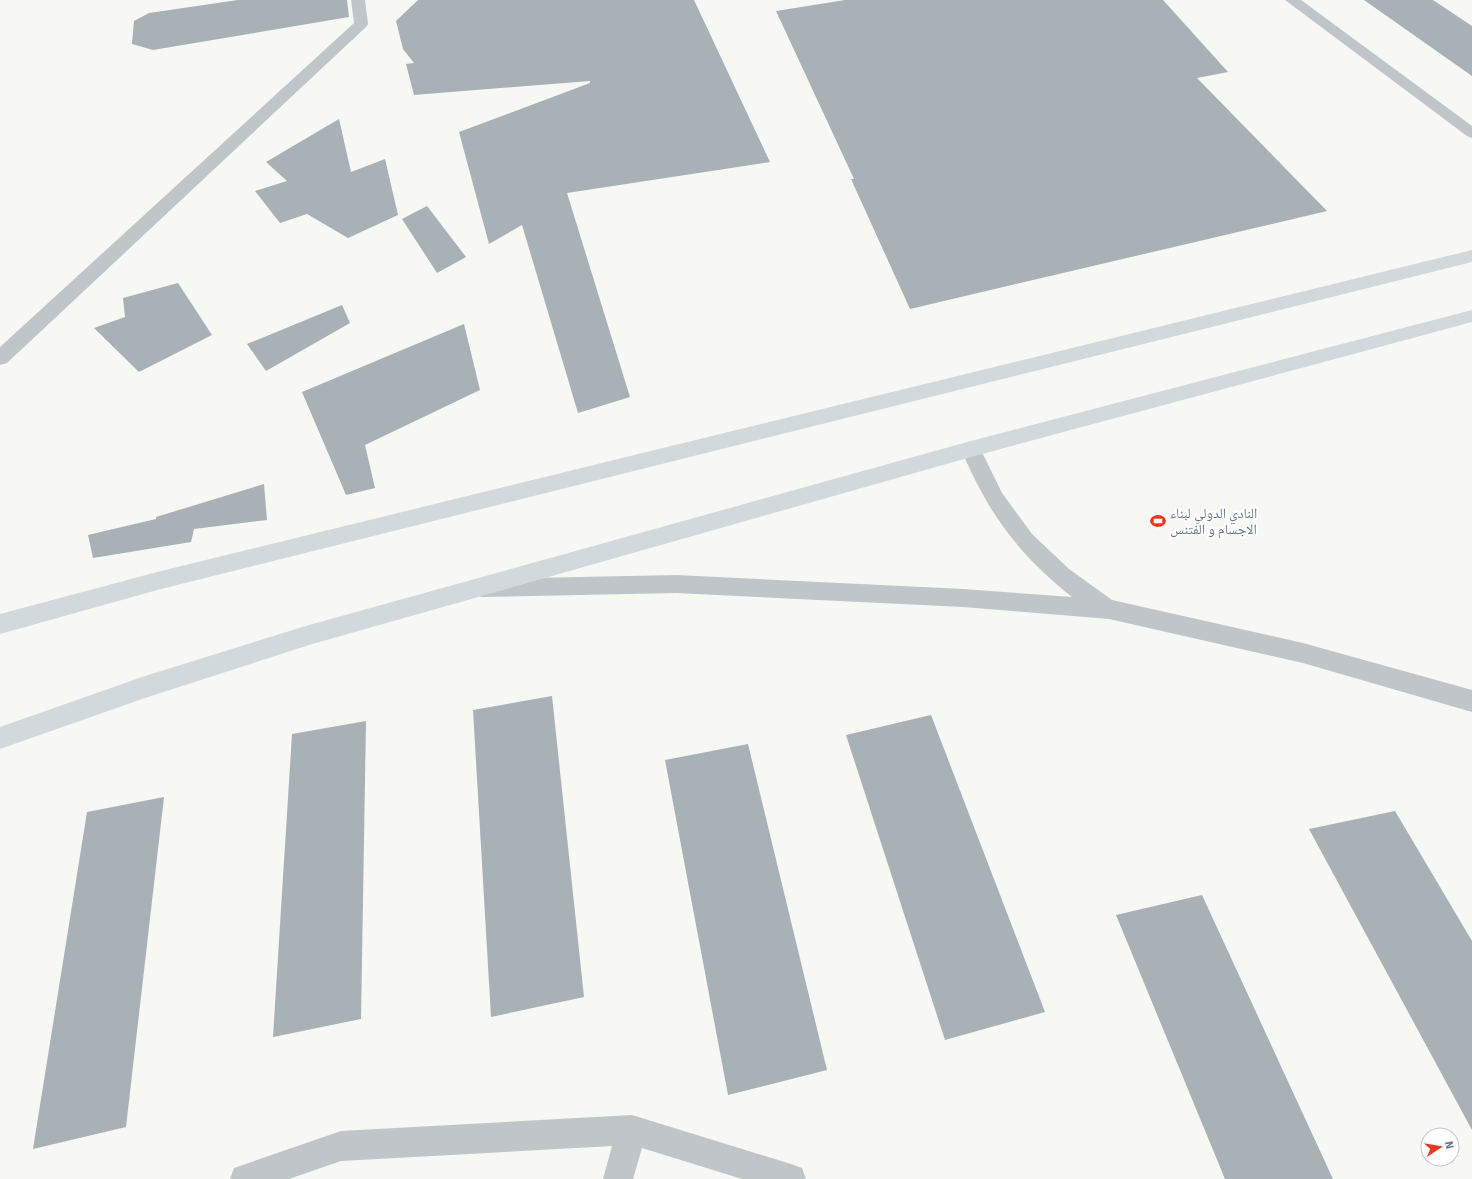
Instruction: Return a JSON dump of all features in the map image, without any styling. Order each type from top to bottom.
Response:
[{"type":"main road","points":[[0,624],[161,580],[1472,256]]},
{"type":"main road","points":[[0,738],[145,687],[302,638],[971,449],[1472,316]]},
{"type":"street","points":[[0,358],[361,24],[358,0]]},
{"type":"street","points":[[1292,0],[1472,133]]},
{"type":"street","points":[[971,449],[994,500],[1010,524],[1030,547],[1053,569],[1079,590],[1109,609]]},
{"type":"street","points":[[482,588],[676,584],[819,590],[1109,609],[1302,653],[1472,701]]},
{"type":"street","points":[[618,1179],[632,1130]]},
{"type":"street","points":[[245,1179],[341,1146],[632,1130],[791,1179]]},
{"type":"building","points":[[238,0],[347,0],[349,17],[153,50],[132,44],[134,21],[149,13]]},
{"type":"building","points":[[418,0],[694,0],[770,162],[567,193],[630,397],[578,413],[522,225],[489,244],[459,132],[590,83],[590,81],[414,95],[406,64],[414,63],[403,49],[396,21]]},
{"type":"building","points":[[845,0],[1163,0],[1228,72],[1197,78],[1327,211],[910,309],[851,179],[854,179],[776,11]]},
{"type":"building","points":[[1364,0],[1433,0],[1472,26],[1472,76]]},
{"type":"building","points":[[339,119],[351,172],[385,159],[398,215],[348,238],[307,214],[280,223],[255,191],[287,181],[266,162]]},
{"type":"building","points":[[427,206],[466,257],[437,273],[402,219]]},
{"type":"building","points":[[178,283],[212,335],[139,372],[94,328],[125,317],[123,298]]},
{"type":"building","points":[[342,305],[350,323],[266,371],[247,344]]},
{"type":"building","points":[[464,324],[480,390],[365,445],[375,488],[346,495],[302,392]]},
{"type":"building","points":[[264,484],[267,520],[194,529],[191,542],[93,558],[88,535],[156,519],[156,517]]},
{"type":"building","points":[[552,696],[584,997],[491,1017],[473,710]]},
{"type":"building","points":[[931,715],[1045,1012],[945,1040],[846,735]]},
{"type":"building","points":[[366,721],[361,1019],[273,1037],[292,734]]},
{"type":"building","points":[[748,744],[827,1070],[728,1095],[665,760]]},
{"type":"building","points":[[164,797],[126,1127],[33,1149],[87,812]]},
{"type":"building","points":[[1395,811],[1472,941],[1472,1130],[1309,829]]},
{"type":"building","points":[[1202,895],[1333,1179],[1225,1179],[1116,915]]},
{"type":"place","name":"النادي الدولي لبناء الاجسام و الفتنس","points":[[1158,521]]}]
